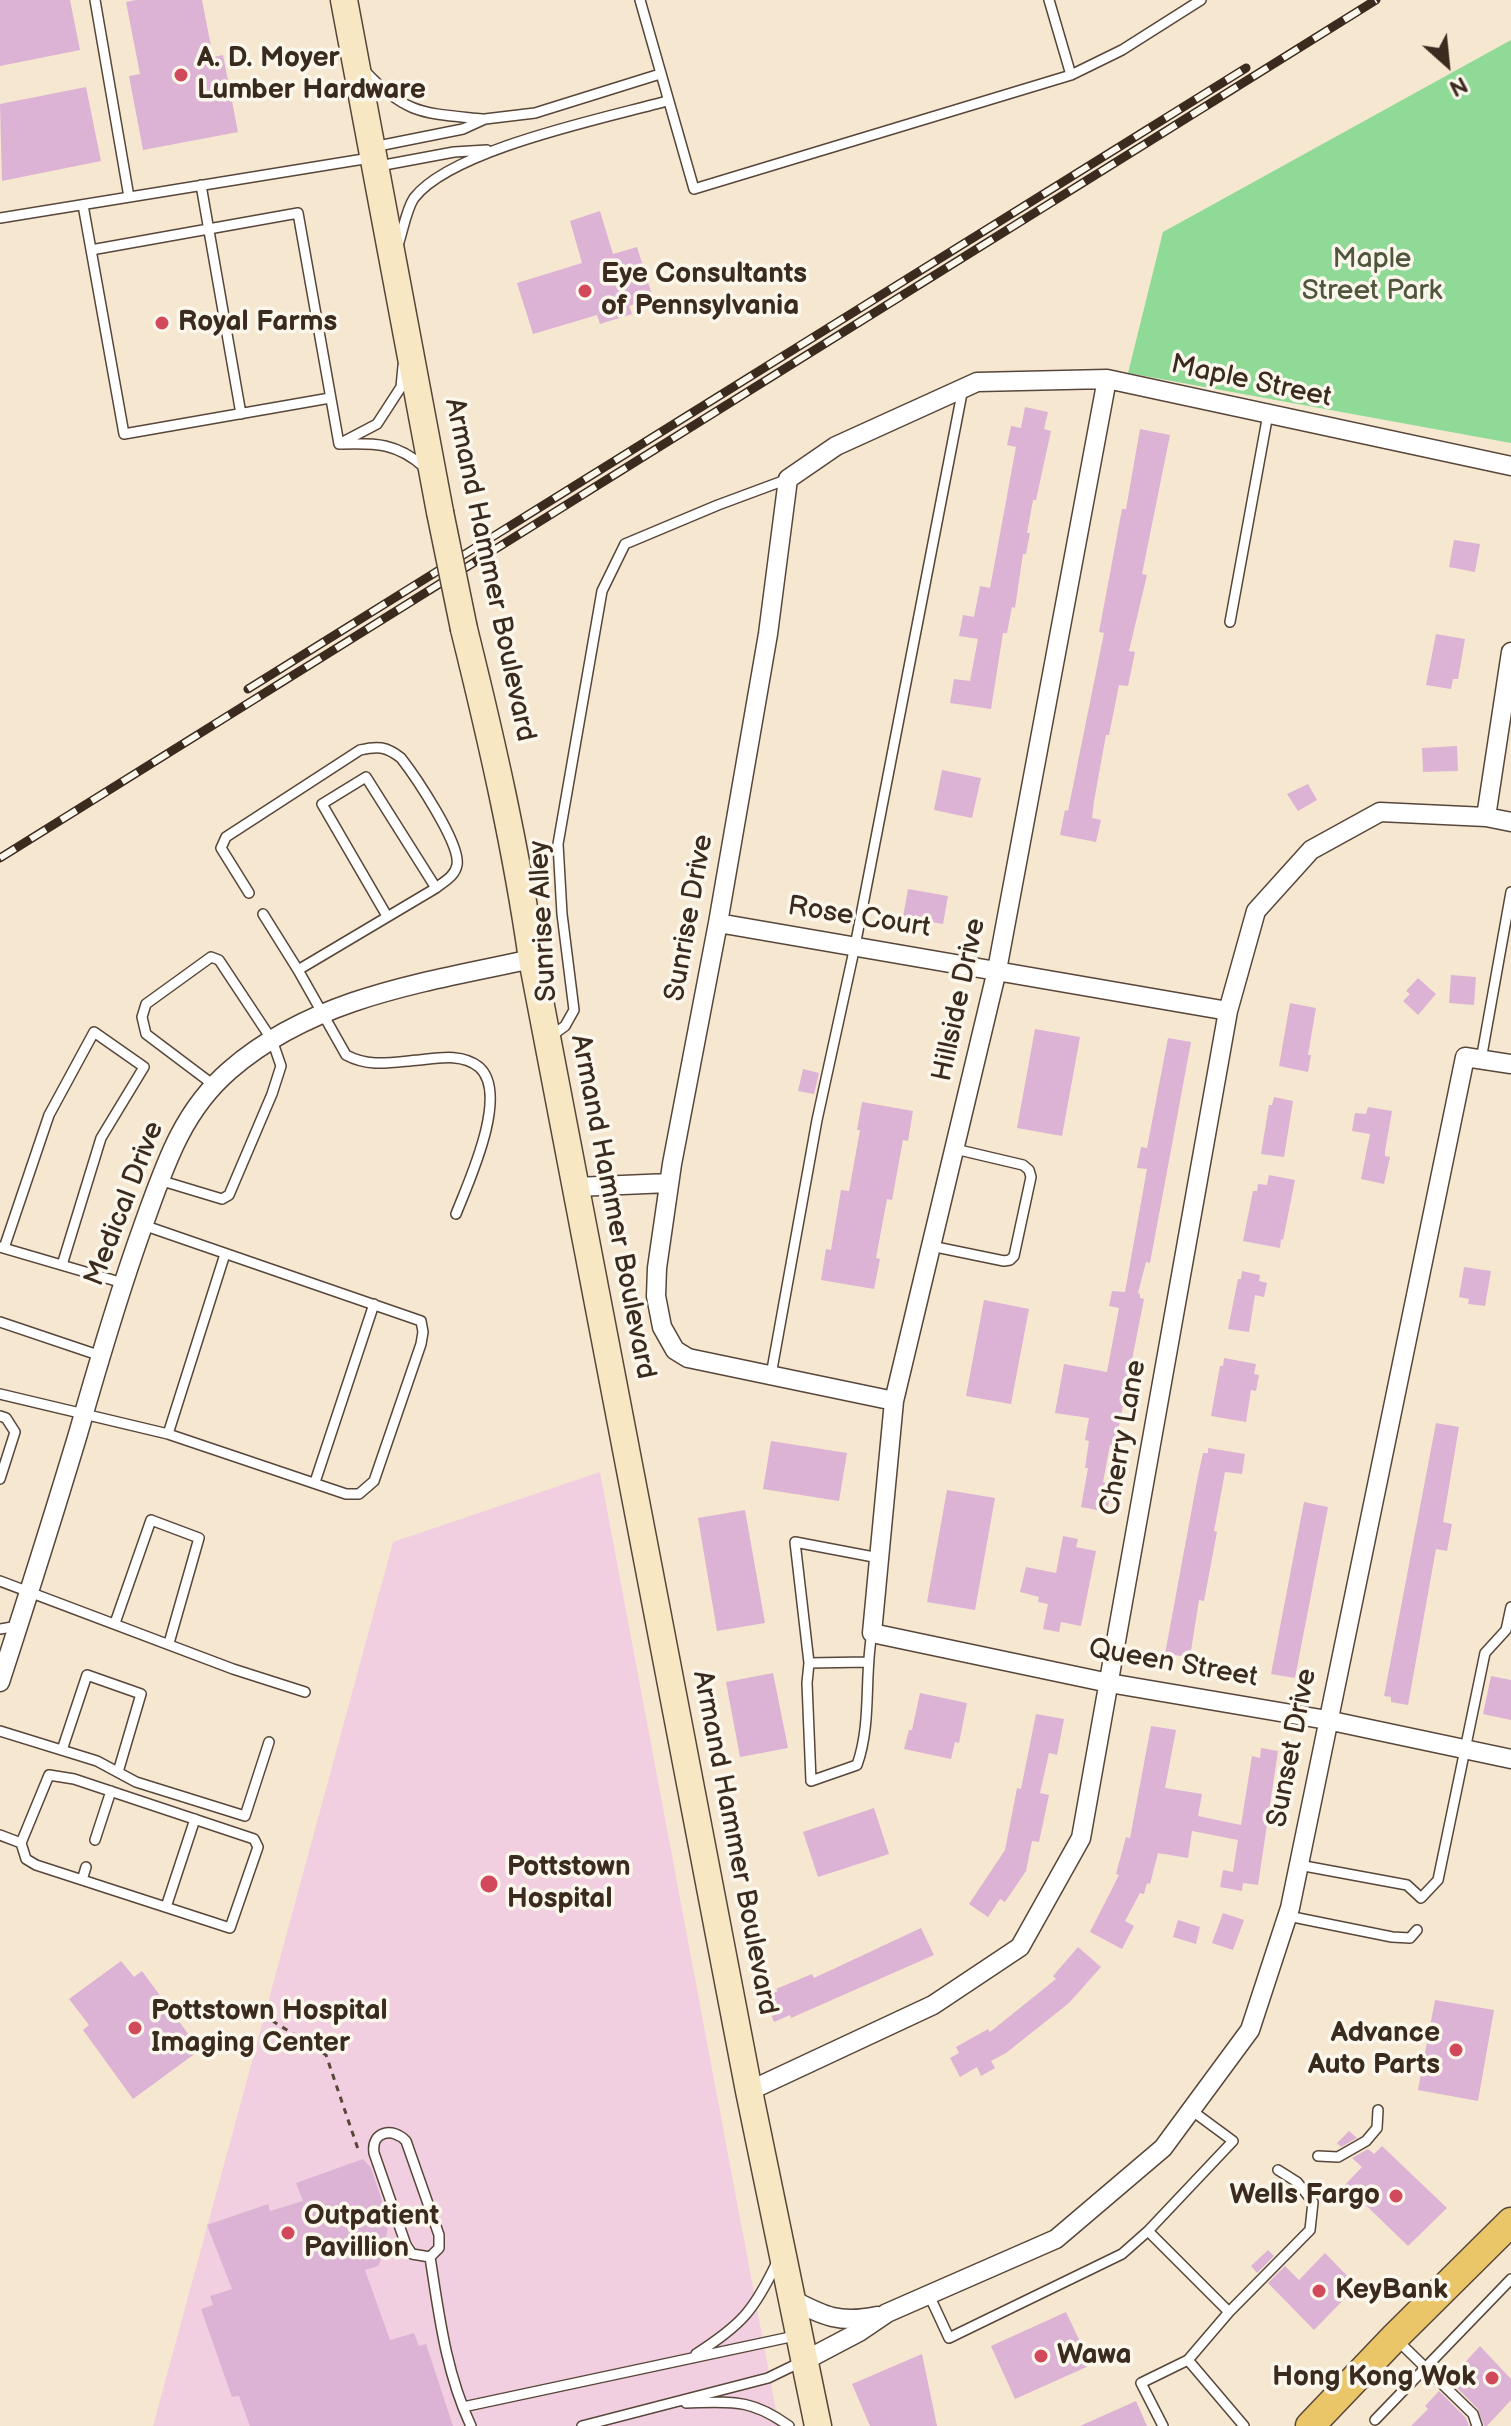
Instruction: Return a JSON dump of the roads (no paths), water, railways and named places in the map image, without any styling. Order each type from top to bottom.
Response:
[{"type":"main road","points":[[1310,2426],[1511,2222]]},
{"type":"street","name":"Armand Hammer Boulevard","points":[[344,0],[440,512],[518,863],[547,1039],[749,2091],[818,2426]]},
{"type":"street","name":"Maple Street","points":[[970,385],[1107,379],[1511,466]]},
{"type":"street","name":"Hillside Drive","points":[[872,1633],[894,1401],[997,970],[1107,379]]},
{"type":"street","points":[[788,479],[836,446],[970,385]]},
{"type":"street","name":"Sunrise Drive","points":[[788,479],[768,634],[669,1183],[656,1296],[668,1339],[675,1350],[688,1358],[894,1401]]},
{"type":"street","points":[[1486,817],[1511,652]]},
{"type":"street","name":"Cherry Lane","points":[[749,2091],[933,2005],[1020,1947],[1081,1838],[1228,1011],[1256,911],[1311,850],[1380,812],[1486,817],[1511,822]]},
{"type":"street","name":"Rose Court","points":[[718,923],[1228,1011]]},
{"type":"street","name":"Medical Drive","points":[[0,1682],[9,1628],[29,1592],[123,1283],[170,1150],[193,1108],[228,1071],[272,1040],[324,1013],[355,1000],[532,959]]},
{"type":"street","name":"Sunset Drive","points":[[804,2361],[859,2332],[887,2313],[1056,2239],[1163,2148],[1250,2030],[1288,1916],[1465,1057],[1481,1060]]},
{"type":"street","points":[[1481,1060],[1511,1064]]},
{"type":"street","points":[[576,1187],[669,1183]]},
{"type":"street","name":"Queen Street","points":[[872,1633],[1109,1683],[1327,1720],[1511,1759]]},
{"type":"street","name":"Sunset Drive","points":[[791,2299],[820,2314],[843,2320],[887,2313]]},
{"type":"lane","points":[[95,0],[129,197]]},
{"type":"lane","points":[[640,0],[694,189],[1071,75],[1122,50],[1201,0]]},
{"type":"lane","points":[[1049,0],[1071,75]]},
{"type":"lane","points":[[356,60],[388,96],[422,113],[485,119],[535,113],[660,74]]},
{"type":"lane","points":[[393,260],[413,200],[434,180],[493,150],[667,101]]},
{"type":"lane","points":[[374,157],[485,119]]},
{"type":"lane","points":[[0,218],[374,157],[493,150]]},
{"type":"lane","points":[[201,185],[241,414]]},
{"type":"lane","points":[[83,205],[124,434],[330,398]]},
{"type":"lane","points":[[91,250],[298,213],[339,444]]},
{"type":"lane","points":[[339,444],[377,424],[401,387],[406,329]]},
{"type":"lane","points":[[771,1375],[817,1120],[970,385]]},
{"type":"lane","points":[[1230,622],[1268,414]]},
{"type":"lane","points":[[339,444],[379,443],[410,455],[434,476]]},
{"type":"lane","name":"Sunrise Alley","points":[[547,1039],[565,1026],[574,1010],[562,914],[558,844],[602,591],[625,544],[788,479]]},
{"type":"lane","points":[[249,893],[221,848],[226,837],[360,750],[378,746],[391,750],[401,758],[454,842],[458,862],[454,873],[436,888],[298,970]]},
{"type":"lane","points":[[387,916],[322,804],[366,777],[436,888]]},
{"type":"lane","points":[[1481,1060],[1511,892]]},
{"type":"lane","points":[[263,914],[346,1055],[371,1065],[450,1057],[479,1067],[485,1075],[490,1100],[488,1126],[456,1214]]},
{"type":"lane","points":[[159,1180],[222,1199],[229,1195],[281,1066],[272,1040],[219,960],[211,957],[146,1004],[142,1017],[146,1034],[215,1086]]},
{"type":"lane","points":[[62,1265],[101,1138],[144,1067],[94,1032],[49,1115],[2,1247],[62,1265],[123,1283]]},
{"type":"lane","points":[[931,1246],[1004,1261],[1014,1256],[1031,1177],[1029,1170],[1023,1165],[955,1149]]},
{"type":"lane","points":[[0,1394],[168,1434],[346,1494],[359,1494],[374,1481],[421,1344],[421,1321],[143,1225]]},
{"type":"lane","points":[[168,1434],[225,1254]]},
{"type":"lane","points":[[315,1482],[374,1304]]},
{"type":"lane","points":[[0,1322],[101,1356]]},
{"type":"lane","points":[[0,1416],[13,1425],[15,1432],[0,1479]]},
{"type":"lane","points":[[115,1623],[151,1520],[199,1538],[169,1643]]},
{"type":"lane","points":[[872,1633],[867,1662],[864,1746],[857,1765],[811,1781],[809,1663],[795,1542],[879,1558]]},
{"type":"lane","points":[[0,1581],[233,1669],[305,1692]]},
{"type":"lane","points":[[1299,1865],[1407,1885],[1421,1898],[1438,1880],[1485,1653],[1506,1630],[1511,1607]]},
{"type":"lane","points":[[809,1663],[867,1662]]},
{"type":"lane","points":[[62,1750],[87,1675],[141,1694],[118,1772]]},
{"type":"lane","points":[[0,1731],[97,1761],[136,1782],[245,1816],[269,1742]]},
{"type":"lane","points":[[49,1775],[111,1791],[254,1839],[258,1847],[230,1928],[36,1865],[26,1859],[21,1843],[49,1775]]},
{"type":"lane","points":[[95,1840],[111,1791]]},
{"type":"lane","points":[[166,1907],[195,1819]]},
{"type":"lane","points":[[0,1835],[21,1843]]},
{"type":"lane","points":[[82,1880],[86,1867]]},
{"type":"lane","points":[[1288,1916],[1392,1937],[1410,1938],[1417,1930]]},
{"type":"lane","points":[[929,2295],[949,2338],[1122,2254],[1148,2231],[1233,2141],[1191,2110]]},
{"type":"lane","points":[[1318,2156],[1338,2157],[1366,2141],[1377,2128],[1378,2110]]},
{"type":"lane","points":[[390,2131],[399,2133],[406,2141],[439,2235],[439,2248],[430,2257],[412,2254],[406,2245],[374,2153],[375,2141],[381,2134],[390,2131]]},
{"type":"lane","points":[[1163,2426],[1141,2383],[1188,2360],[1229,2312],[1310,2230],[1313,2202],[1297,2182],[1278,2170]]},
{"type":"lane","points":[[1148,2231],[1229,2312]]},
{"type":"lane","points":[[692,2358],[738,2326],[758,2300],[781,2252]]},
{"type":"lane","points":[[430,2257],[441,2335],[471,2426]]},
{"type":"lane","points":[[1375,2420],[1511,2279]]},
{"type":"lane","points":[[463,2407],[798,2335]]},
{"type":"lane","points":[[1395,2337],[1473,2414],[1477,2426]]},
{"type":"lane","points":[[1188,2360],[1244,2426]]},
{"type":"lane","points":[[582,2426],[768,2378],[804,2361]]},
{"type":"lane","points":[[670,2403],[737,2402],[755,2405],[789,2426]]},
{"type":"railway","points":[[0,858],[1376,0]]},
{"type":"railway","points":[[248,689],[1246,68]]},
{"type":"place","name":"A. D. Moyer Lumber Hardware","points":[[181,75]]},
{"type":"place","name":"Eye Consultants of Pennsylvania","points":[[585,291]]},
{"type":"place","name":"Royal Farms","points":[[162,323]]},
{"type":"place","name":"Pottstown Hospital","points":[[489,1884]]},
{"type":"place","name":"Pottstown Hospital Imaging Center","points":[[135,2028]]},
{"type":"place","name":"Advance Auto Parts","points":[[1456,2050]]},
{"type":"place","name":"Wells Fargo","points":[[1396,2196]]},
{"type":"place","name":"Outpatient Pavillion","points":[[288,2233]]},
{"type":"place","name":"KeyBank","points":[[1319,2291]]},
{"type":"place","name":"Wawa","points":[[1041,2356]]},
{"type":"place","name":"Hong Kong Wok","points":[[1492,2378]]},
{"type":"park label","name":"Maple Street Park","points":[[1372,276]]}]
